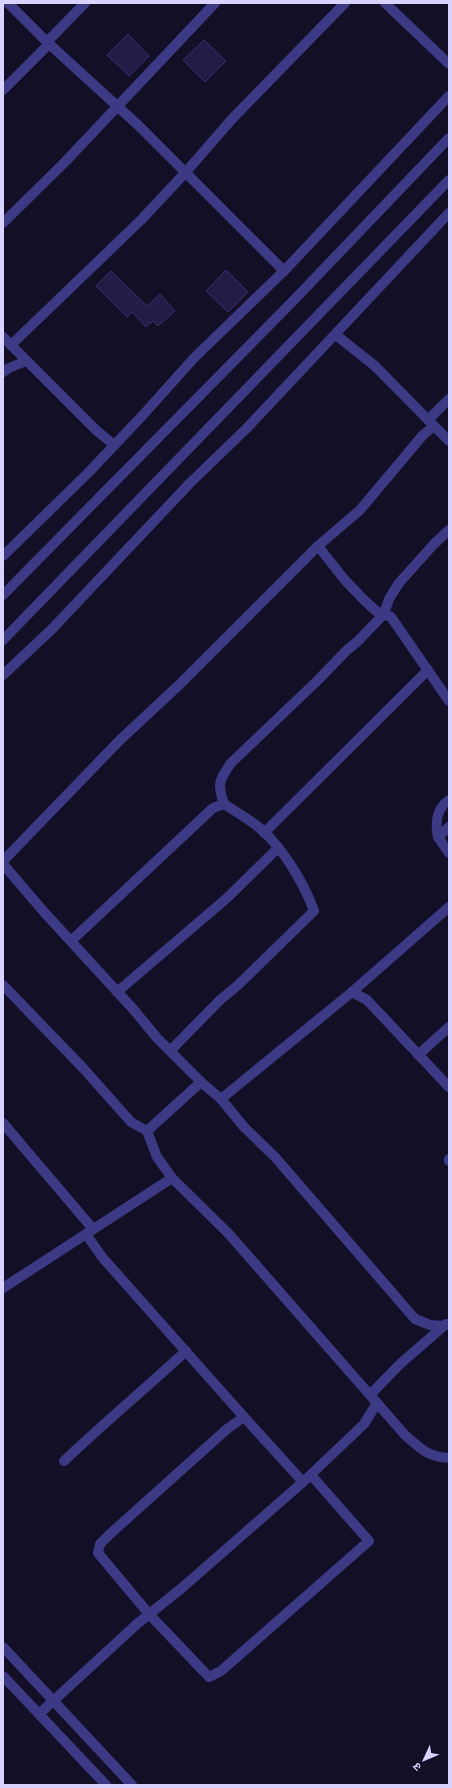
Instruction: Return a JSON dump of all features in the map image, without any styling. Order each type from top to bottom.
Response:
[{"type":"street","points":[[8,3],[48,43],[118,106],[284,271]]},
{"type":"street","points":[[3,90],[85,3]]},
{"type":"street","points":[[3,224],[65,162],[215,3]]},
{"type":"street","points":[[11,345],[141,220],[185,173],[232,118],[345,3]]},
{"type":"street","points":[[385,3],[449,64]]},
{"type":"street","points":[[3,556],[52,510],[194,358],[284,271],[449,96]]},
{"type":"street","points":[[3,595],[293,301],[449,138]]},
{"type":"street","points":[[3,640],[449,180]]},
{"type":"street","points":[[3,675],[52,629],[191,482],[247,428],[449,213]]},
{"type":"street","points":[[336,335],[375,366],[449,441]]},
{"type":"street","points":[[3,338],[114,445]]},
{"type":"street","points":[[3,372],[26,361]]},
{"type":"street","points":[[3,861],[120,740],[180,684],[318,546],[360,510],[422,435],[449,399]]},
{"type":"street","points":[[170,1051],[220,1000],[237,986],[314,911],[309,898],[278,848],[264,833],[224,804],[219,788],[221,778],[231,763],[317,681],[346,650],[357,642],[384,614],[389,599],[399,583],[434,544],[449,530]]},
{"type":"street","points":[[318,546],[344,580],[376,611],[392,617],[449,700]]},
{"type":"street","points":[[264,833],[428,670]]},
{"type":"street","points":[[449,800],[444,803],[436,817],[438,837],[449,853]]},
{"type":"street","points":[[71,941],[194,825],[214,808],[224,804]]},
{"type":"street","points":[[438,837],[449,826]]},
{"type":"street","points":[[117,992],[227,898],[278,848]]},
{"type":"street","points":[[3,864],[170,1051],[201,1082],[221,1099],[244,1127],[275,1157],[415,1319],[430,1325],[446,1324]]},
{"type":"street","points":[[221,1099],[352,992],[449,907]]},
{"type":"street","points":[[3,985],[83,1068],[131,1122],[147,1131],[157,1157],[172,1178],[228,1233],[405,1435],[420,1448],[435,1457],[449,1458]]},
{"type":"street","points":[[352,992],[367,1000],[449,1087]]},
{"type":"street","points":[[418,1055],[449,1026]]},
{"type":"street","points":[[147,1131],[201,1082]]},
{"type":"street","points":[[5,1129],[90,1232],[102,1257],[303,1482]]},
{"type":"street","points":[[3,1288],[172,1178]]},
{"type":"street","points":[[38,1714],[99,1657],[311,1475],[364,1424],[373,1399],[400,1364],[446,1324]]},
{"type":"street","points":[[64,1461],[92,1434],[186,1352]]},
{"type":"street","points":[[244,1417],[227,1429],[100,1544],[98,1553],[149,1614],[209,1677],[221,1671],[306,1598],[369,1541],[311,1475]]},
{"type":"street","points":[[3,1647],[132,1785]]},
{"type":"street","points":[[3,1676],[106,1785]]},
{"type":"building","points":[[128,34],[149,56],[129,76],[107,55]]},
{"type":"building","points":[[204,40],[226,61],[205,82],[183,60]]},
{"type":"building","points":[[226,270],[248,292],[228,312],[206,291]]},
{"type":"building","points":[[111,271],[147,306],[160,294],[175,311],[158,326],[153,321],[146,327],[132,312],[127,317],[96,286]]}]
